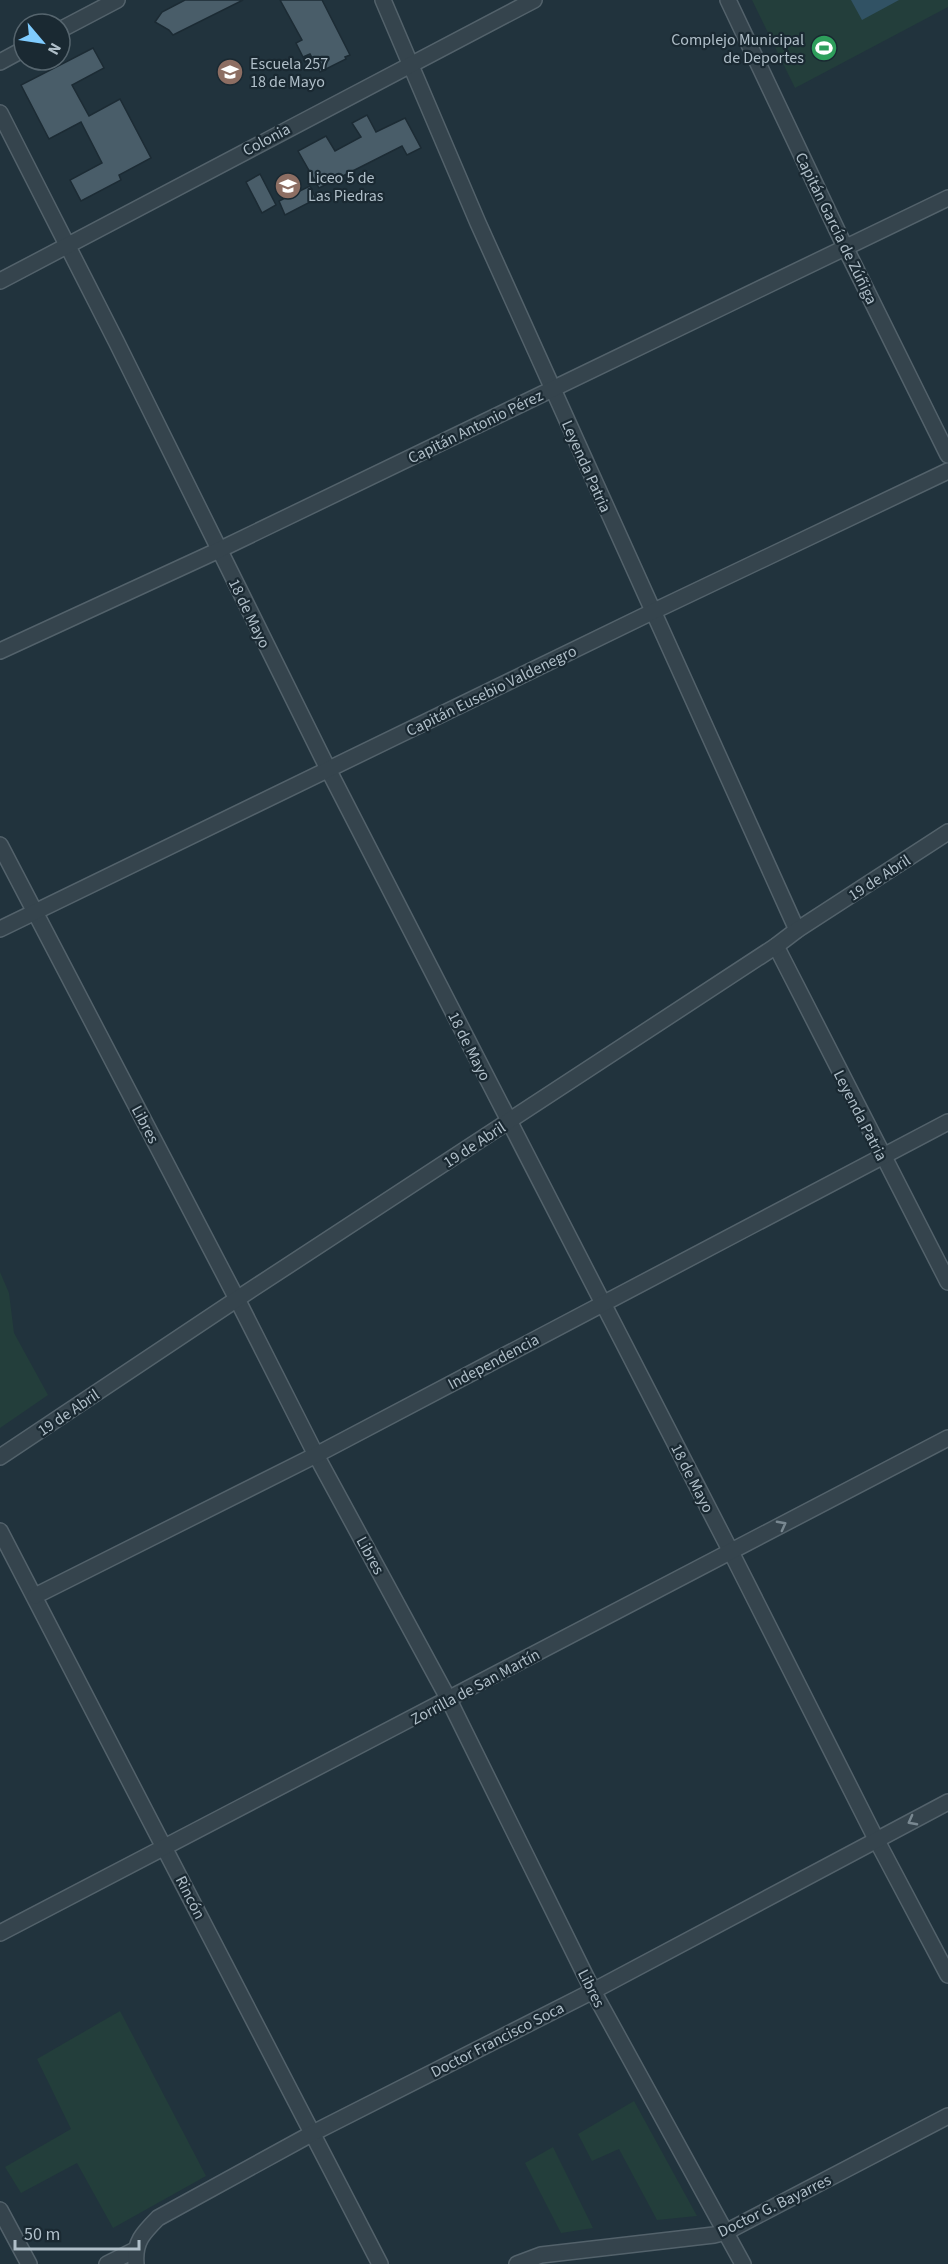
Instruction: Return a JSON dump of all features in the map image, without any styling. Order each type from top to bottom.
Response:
[{"type":"street","points":[[72,24],[117,0]]},
{"type":"street","name":"Leyenda Patria","points":[[382,0],[478,223],[797,930]]},
{"type":"street","name":"Colonia","points":[[0,280],[534,0]]},
{"type":"street","name":"Capitán García de Zúñiga","points":[[728,0],[845,247],[948,456]]},
{"type":"street","name":"18 de Mayo","points":[[0,113],[328,769],[876,1839],[948,1975]]},
{"type":"street","name":"Capitán Antonio Pérez","points":[[0,651],[219,550],[948,198]]},
{"type":"street","name":"Capitán Eusebio Valdenegro","points":[[0,929],[652,612],[948,471]]},
{"type":"street","name":"19 de Abril","points":[[0,1457],[948,832]]},
{"type":"street","name":"Libres","points":[[0,845],[316,1455],[449,1700],[592,1991],[744,2264]]},
{"type":"street","name":"Leyenda Patria","points":[[776,946],[948,1282]]},
{"type":"street","name":"Independencia","points":[[35,1596],[316,1455],[948,1122]]},
{"type":"street","name":"Zorrilla de San Martín","points":[[0,1933],[948,1438]]},
{"type":"street","name":"Rincón","points":[[0,1531],[380,2264]]},
{"type":"street","name":"Doctor Francisco Soca","points":[[135,2257],[148,2228],[158,2218],[313,2133],[592,1991],[948,1802]]},
{"type":"street","name":"Doctor G. Bayarres","points":[[517,2264],[541,2255],[563,2258],[726,2232],[948,2116]]},
{"type":"street","points":[[0,2210],[29,2264]]},
{"type":"street","points":[[107,2264],[135,2257]]},
{"type":"green space","name":"Complejo Municipal de Deportes","points":[[752,0],[948,0],[948,7],[795,88]]},
{"type":"green space","points":[[0,1272],[9,1293],[14,1333],[48,1395],[0,1428]]},
{"type":"green space","points":[[120,2011],[206,2176],[113,2228],[77,2163],[21,2193],[5,2167],[71,2129],[37,2059]]},
{"type":"green space","points":[[634,2101],[697,2216],[657,2220],[619,2149],[592,2161],[578,2134]]},
{"type":"green space","points":[[553,2147],[593,2228],[561,2233],[525,2163]]},
{"type":"water","points":[[851,0],[899,0],[862,20]]},
{"type":"building","points":[[185,0],[243,0],[173,35],[155,22],[162,12]]},
{"type":"building","points":[[280,0],[322,0],[350,55],[320,72],[310,54],[303,57],[296,43],[302,40]]},
{"type":"building","points":[[93,48],[104,68],[72,85],[89,116],[120,99],[151,158],[119,175],[121,180],[81,201],[70,180],[102,163],[81,122],[49,139],[21,85],[46,72],[72,72],[72,59]]},
{"type":"building","points":[[367,115],[376,132],[405,118],[421,148],[407,155],[402,146],[319,188],[298,151],[326,136],[335,151],[361,137],[352,123]]},
{"type":"building","points":[[260,174],[276,205],[262,213],[246,182]]},
{"type":"building","points":[[310,186],[316,199],[285,215],[279,201]]},
{"type":"place","name":"Complejo Municipal de Deportes","points":[[824,48]]},
{"type":"place","name":"Escuela 257 18 de Mayo","points":[[230,72]]},
{"type":"place","name":"Liceo 5 de Las Piedras","points":[[288,186]]}]
